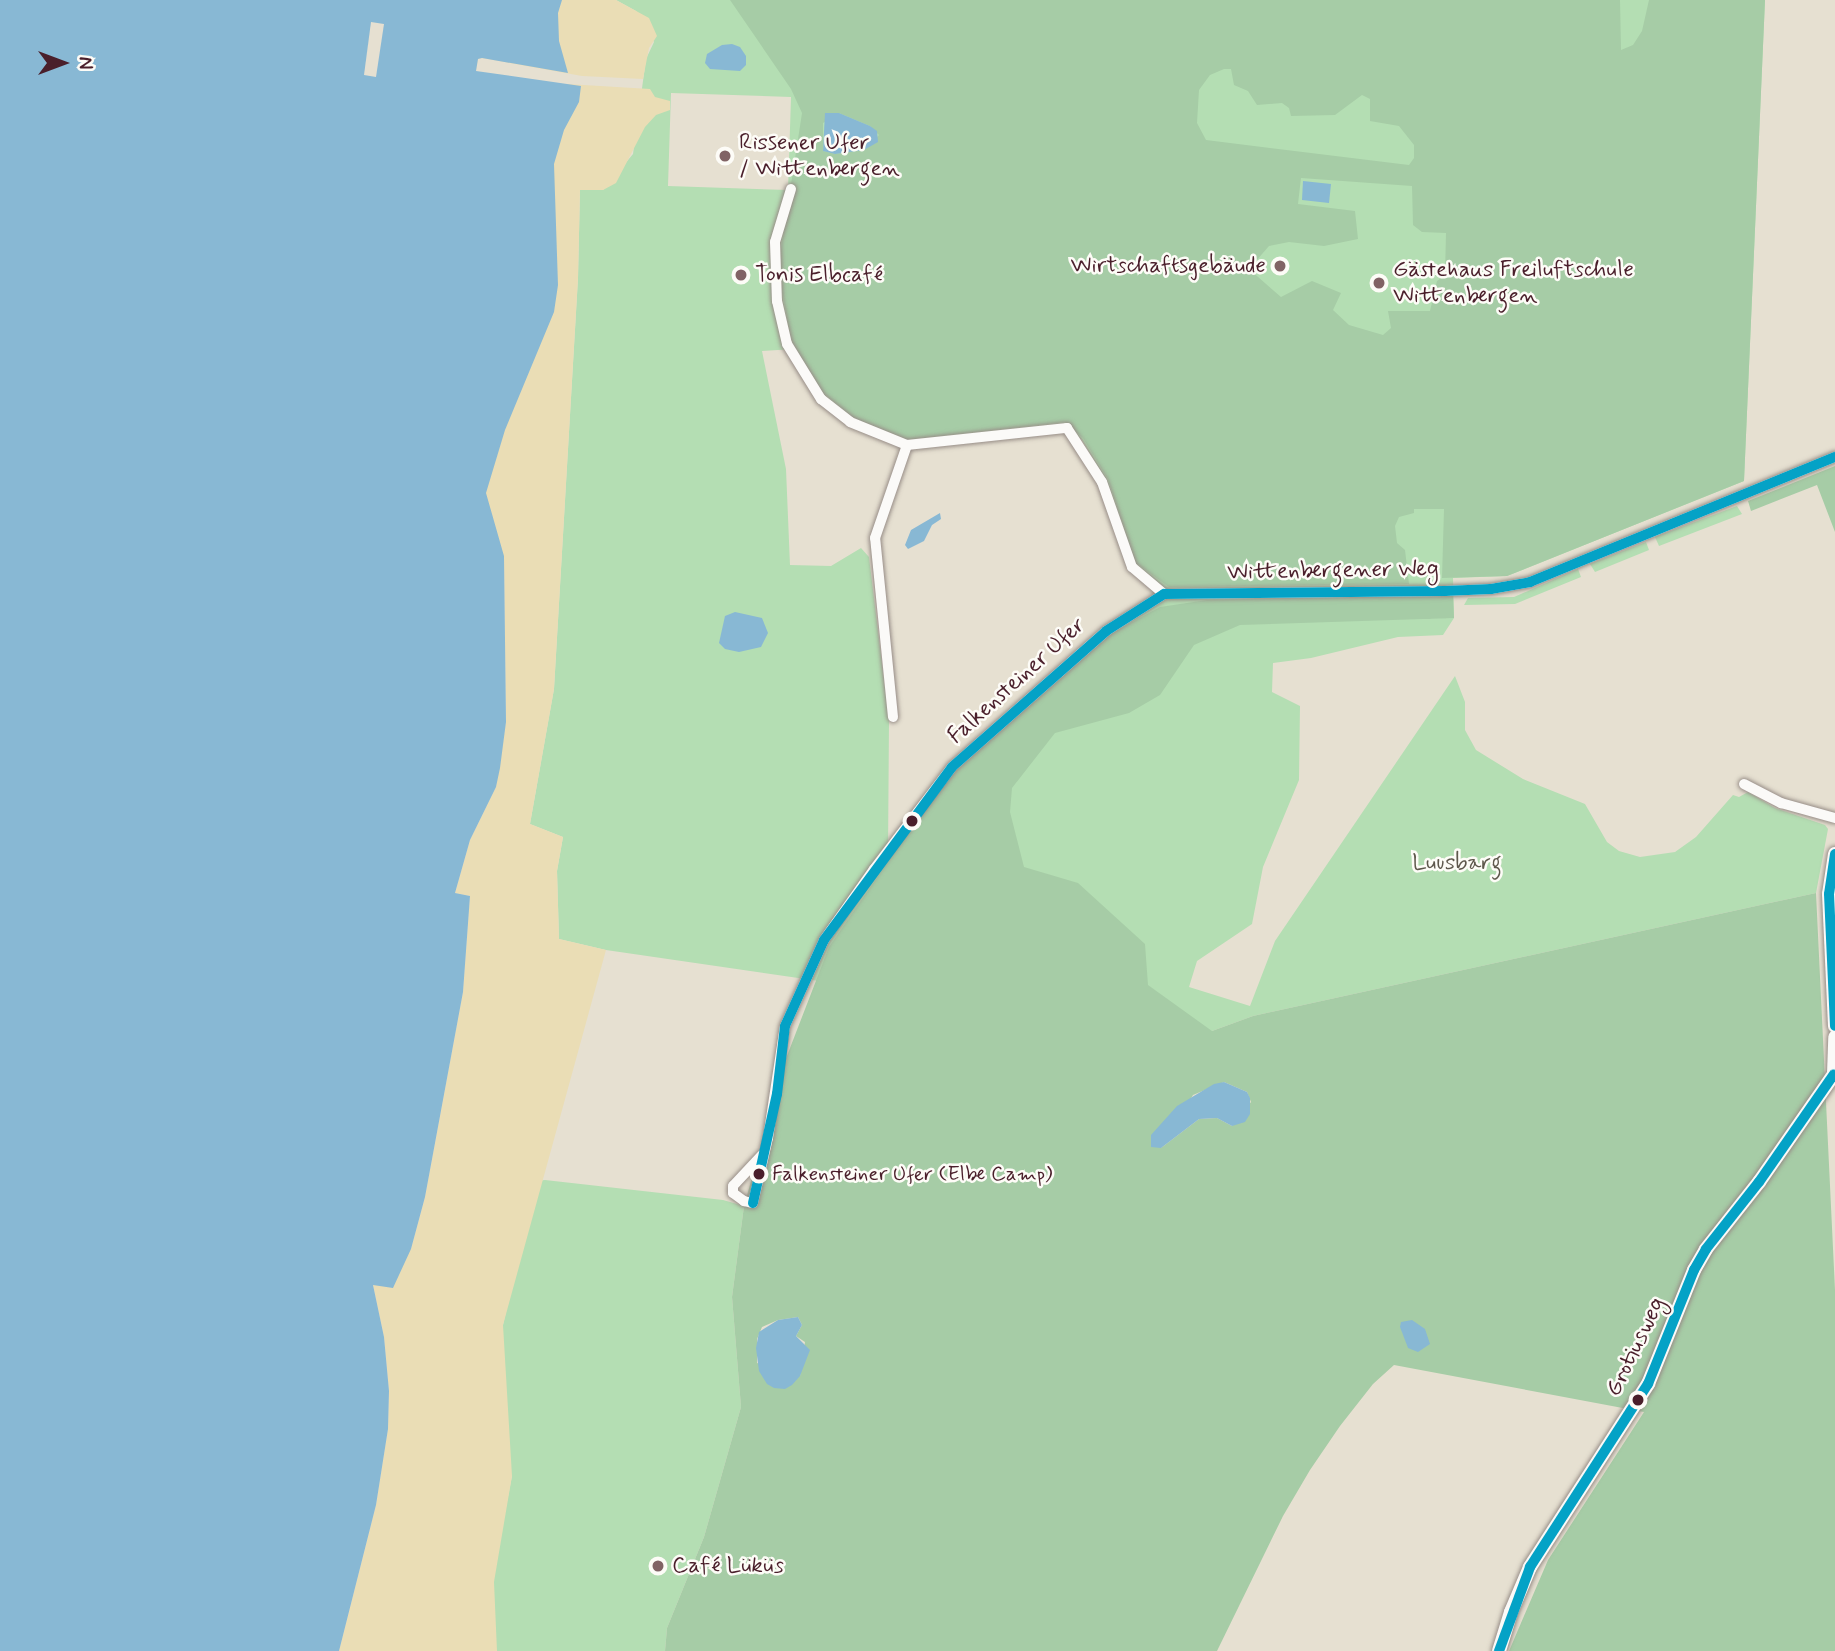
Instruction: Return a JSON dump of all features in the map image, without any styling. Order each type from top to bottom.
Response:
[{"type":"street","points":[[791,189],[777,229],[774,257],[777,301],[787,344],[814,390],[838,415],[861,428],[907,445],[1067,428],[1102,482],[1132,567],[1164,594]]},
{"type":"street","points":[[894,717],[875,538],[907,445]]},
{"type":"street","name":"Wittenbergener Weg","points":[[1164,594],[1444,591],[1491,589],[1530,582],[1835,457]]},
{"type":"street","name":"Falkensteiner Ufer","points":[[762,1155],[777,1094],[785,1026],[824,940],[874,869],[952,767],[1106,631],[1164,594]]},
{"type":"street","points":[[1744,784],[1782,803],[1835,818]]},
{"type":"street","points":[[1835,854],[1829,894],[1835,1026]]},
{"type":"street","points":[[1834,1074],[1835,1037]]},
{"type":"street","name":"Grotiusweg","points":[[1499,1651],[1511,1612],[1530,1567],[1648,1384],[1700,1260],[1834,1074]]},
{"type":"green space","name":"Luusbarg","points":[[616,0],[1765,0],[1744,481],[1507,576],[1453,578],[1454,618],[1443,635],[1398,637],[1311,658],[1273,663],[1272,692],[1300,706],[1299,780],[1263,867],[1252,924],[1197,961],[1189,987],[1250,1006],[1275,941],[1455,676],[1465,702],[1465,730],[1476,750],[1523,779],[1585,804],[1607,842],[1619,851],[1640,857],[1675,852],[1696,837],[1733,795],[1739,797],[1748,792],[1775,808],[1825,825],[1828,829],[1816,893],[1253,1016],[1212,1031],[819,981],[606,950],[559,939],[557,871],[563,837],[530,824],[554,689],[578,278],[580,190],[603,190],[633,154],[646,59],[654,42],[636,11]],"holes":[[[671,93],[791,97],[788,190],[668,186]],[[794,349],[818,391],[854,422],[903,442],[1064,424],[1082,440],[1106,481],[1134,566],[1167,596],[1106,634],[946,775],[888,855],[889,721],[869,557],[861,548],[831,566],[790,565],[786,469],[762,351]]]},
{"type":"green space","points":[[730,0],[1620,0],[1621,50],[1633,45],[1642,31],[1649,0],[1765,0],[1744,481],[1507,576],[1442,578],[1444,509],[1414,509],[1414,513],[1399,517],[1395,526],[1397,543],[1405,550],[1409,584],[1169,587],[1135,562],[1108,479],[1083,438],[1065,422],[906,440],[856,420],[820,390],[791,342],[782,289],[780,256],[802,113],[791,89]],"holes":[[[1231,69],[1234,85],[1248,91],[1257,105],[1282,103],[1289,108],[1291,116],[1335,115],[1362,95],[1370,99],[1370,121],[1399,126],[1414,145],[1414,158],[1409,165],[1206,140],[1197,123],[1199,90],[1210,75]],[[839,113],[870,126],[879,135],[864,150],[835,154],[823,151],[823,123]],[[1301,178],[1412,186],[1413,225],[1422,232],[1446,233],[1445,275],[1437,281],[1430,311],[1388,311],[1391,328],[1383,335],[1349,325],[1333,310],[1341,293],[1312,281],[1281,297],[1249,269],[1269,246],[1289,242],[1324,246],[1358,239],[1355,211],[1298,204]]]},
{"type":"green space","points":[[1835,466],[1835,532],[1817,485],[1751,511],[1748,501]]},
{"type":"green space","points":[[1737,506],[1742,514],[1659,546],[1655,537]]},
{"type":"green space","points":[[1646,542],[1649,550],[1595,572],[1590,564]]},
{"type":"green space","points":[[1578,569],[1581,577],[1515,604],[1464,605],[1468,598],[1514,597]]},
{"type":"green space","points":[[1453,594],[1454,618],[1240,625],[1194,645],[1160,695],[1129,713],[1055,733],[1012,788],[1010,812],[1024,867],[1078,883],[1145,944],[1148,985],[1212,1031],[1253,1016],[1816,893],[1835,1290],[1835,1651],[1509,1651],[1548,1560],[1644,1412],[1394,1365],[1373,1384],[1310,1470],[1283,1516],[1217,1651],[665,1651],[667,1628],[704,1537],[741,1407],[732,1297],[744,1206],[785,1061],[829,947],[944,781],[1107,636],[1160,607],[1207,600]],"holes":[[[1224,1082],[1247,1092],[1251,1102],[1232,1126],[1217,1118],[1199,1119],[1161,1148],[1193,1095]],[[798,1317],[802,1325],[796,1336],[805,1342],[800,1376],[757,1363],[757,1339],[762,1327],[778,1320]]]},
{"type":"green space","points":[[536,1181],[723,1200],[744,1206],[732,1297],[741,1407],[704,1537],[667,1628],[665,1651],[415,1651],[489,1595],[512,1476],[418,1343],[503,1325]]},
{"type":"sand","points":[[448,0],[616,0],[649,18],[657,36],[649,48],[643,79],[582,76],[482,58],[478,59],[476,71]]},
{"type":"sand","points":[[567,84],[650,89],[655,97],[670,101],[670,110],[656,115],[645,127],[616,183],[603,190],[580,190],[578,278],[554,689],[530,824],[563,837],[557,871],[559,939],[606,950],[503,1325],[512,1476],[494,1582],[497,1651],[339,1651],[376,1505],[388,1429],[389,1391],[384,1337],[373,1285],[411,1249],[425,1197],[463,992],[470,896],[455,893],[470,840],[496,787],[506,722],[504,556],[408,492]]},
{"type":"water","points":[[0,0],[562,0],[558,13],[559,41],[568,73],[482,58],[478,59],[476,71],[581,86],[579,102],[564,130],[554,164],[558,285],[554,312],[505,430],[486,493],[504,556],[506,722],[496,787],[470,840],[455,893],[470,896],[463,992],[425,1197],[411,1249],[393,1288],[373,1285],[384,1337],[389,1391],[388,1429],[376,1505],[339,1651],[0,1651]]},
{"type":"water","points":[[722,45],[740,47],[746,56],[746,65],[740,71],[710,69],[705,63],[707,54]]},
{"type":"water","points":[[825,113],[839,113],[870,126],[877,131],[878,142],[864,150],[835,154],[823,151]]},
{"type":"water","points":[[1303,181],[1331,184],[1329,203],[1302,200]]},
{"type":"water","points":[[940,513],[941,519],[932,525],[924,541],[908,549],[905,545],[911,530]]},
{"type":"water","points":[[735,612],[762,618],[768,633],[761,647],[739,652],[725,649],[719,643],[725,616]]},
{"type":"water","points":[[1224,1082],[1247,1092],[1250,1098],[1250,1114],[1245,1122],[1232,1126],[1217,1118],[1199,1119],[1161,1148],[1151,1147],[1151,1135],[1177,1106],[1214,1084]]},
{"type":"water","points":[[798,1317],[802,1325],[796,1336],[810,1350],[800,1376],[792,1385],[785,1389],[774,1388],[767,1384],[759,1371],[756,1348],[759,1332],[778,1320]]},
{"type":"water","points":[[1412,1320],[1425,1329],[1430,1344],[1418,1352],[1408,1348],[1400,1327],[1401,1322]]},
{"type":"pier","points":[[371,22],[384,24],[376,77],[364,75]]},
{"type":"transit line","points":[[1164,594],[1445,591],[1491,589],[1530,582],[1835,457]]},
{"type":"transit line","points":[[753,1203],[777,1094],[785,1026],[824,940],[952,767],[1106,631],[1164,594]]},
{"type":"transit line","points":[[1835,854],[1829,894],[1835,1026]]},
{"type":"transit line","points":[[1499,1651],[1530,1567],[1648,1384],[1694,1270],[1706,1249],[1759,1182],[1834,1074]]},
{"type":"place","name":"Rissener Ufer / Wittenbergen","points":[[725,156]]},
{"type":"place","name":"Wirtschaftsgebäude","points":[[1280,266]]},
{"type":"place","name":"Tonis Elbcafé","points":[[741,275]]},
{"type":"place","name":"Gästehaus Freiluftschule Wittenbergen","points":[[1379,283]]},
{"type":"place","name":"Falkensteiner Ufer (Elbe Camp)","points":[[759,1174]]},
{"type":"place","name":"Café Lüküs","points":[[658,1566]]}]
